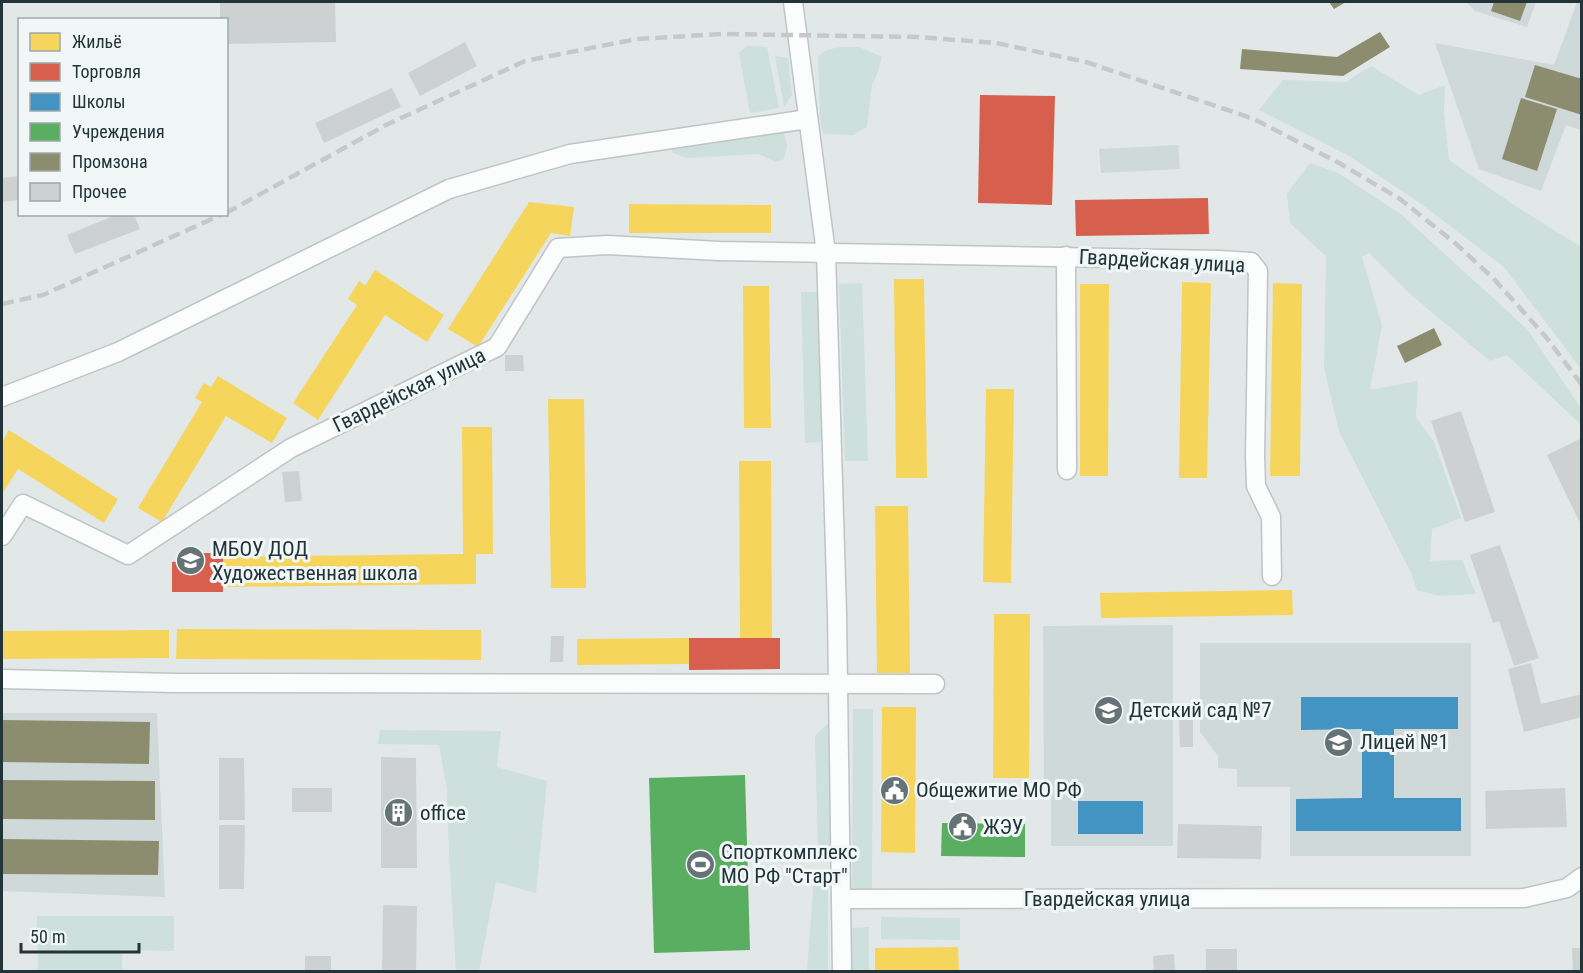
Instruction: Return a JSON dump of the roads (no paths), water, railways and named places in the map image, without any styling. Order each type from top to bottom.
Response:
[{"type":"street","points":[[793,2],[826,253],[838,684],[842,972]]},
{"type":"street","points":[[2,397],[118,352],[449,189],[570,154],[808,119]]},
{"type":"street","name":"Гвардейская улица","points":[[2,536],[23,504],[128,555],[291,448],[497,346],[558,249],[606,246],[826,253],[1066,256],[1251,262],[1258,271],[1256,486],[1271,517],[1272,576]]},
{"type":"street","points":[[1066,256],[1067,470]]},
{"type":"street","points":[[2,679],[186,683],[935,684]]},
{"type":"street","name":"Гвардейская улица","points":[[842,899],[1524,898],[1567,888],[1581,877]]},
{"type":"railway","points":[[228,212],[386,125],[525,61],[637,39],[722,34],[917,37],[996,43],[1086,62],[1254,119],[1339,163],[1400,199],[1455,243],[1493,278],[1546,337],[1582,385]]},
{"type":"railway","points":[[2,304],[43,295],[219,216]]},
{"type":"place","name":"МБОУ ДОД Художественная школа","points":[[191,561]]},
{"type":"place","name":"Детский сад №7","points":[[1108,710]]},
{"type":"place","name":"Лицей №1","points":[[1339,742]]},
{"type":"place","name":"Общежитие МО РФ","points":[[895,790]]},
{"type":"place","name":"office","points":[[399,813]]},
{"type":"place","name":"ЖЭУ","points":[[962,827]]},
{"type":"place","name":"Спорткомплекс МО РФ \"Старт\"","points":[[700,864]]}]
